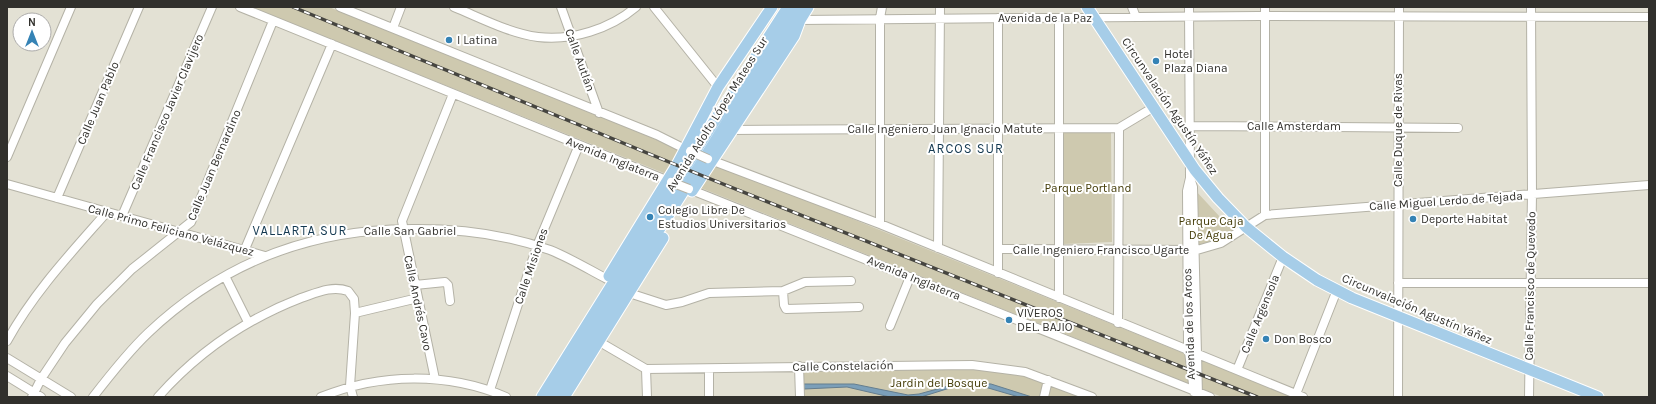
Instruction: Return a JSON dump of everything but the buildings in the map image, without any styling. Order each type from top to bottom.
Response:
[{"type":"main road","name":"Avenida Adolfo López Mateos Sur","points":[[538,395],[607,279],[688,150],[718,88],[772,7]]},
{"type":"main road","name":"Avenida Adolfo López Mateos Sur","points":[[553,397],[568,365],[718,116],[788,7]]},
{"type":"main road","name":"Avenida Adolfo López Mateos Sur","points":[[568,365],[735,110],[800,7]]},
{"type":"main road","name":"Avenida Adolfo López Mateos Sur","points":[[563,397],[629,293],[710,159],[794,36],[800,20],[808,7]]},
{"type":"main road","name":"Circunvalación Agustín Yáñez","points":[[1087,7],[1190,162],[1218,198],[1246,227],[1283,257],[1337,290],[1398,317],[1598,397]]},
{"type":"main road","points":[[735,110],[755,87],[800,20]]},
{"type":"main road","points":[[718,116],[748,42]]},
{"type":"main road","points":[[538,395],[568,365]]},
{"type":"main road","points":[[563,397],[568,365]]},
{"type":"street","points":[[7,157],[70,7]]},
{"type":"street","name":"Calle Juan Pablo","points":[[57,198],[139,7]]},
{"type":"street","name":"Calle Francisco Javier Clavijero","points":[[122,216],[212,7]]},
{"type":"street","name":"Avenida Inglaterra","points":[[240,7],[1196,394],[1210,397]]},
{"type":"street","points":[[340,7],[657,135],[710,159],[880,224],[1118,323],[1300,396],[1337,290]]},
{"type":"street","points":[[393,28],[400,7]]},
{"type":"street","points":[[454,7],[524,34],[551,38],[572,36],[601,28],[621,18],[636,7]]},
{"type":"street","name":"Calle Autlán","points":[[561,7],[599,112]]},
{"type":"street","points":[[654,7],[718,88]]},
{"type":"street","points":[[880,224],[880,18],[882,7]]},
{"type":"street","points":[[938,248],[940,7]]},
{"type":"street","points":[[1132,7],[1136,17]]},
{"type":"street","name":"Avenida de los Arcos","points":[[1189,7],[1190,178],[1187,191],[1197,354],[1196,394]]},
{"type":"street","points":[[1264,7],[1265,215]]},
{"type":"street","name":"Calle Duque de Rivas","points":[[1398,397],[1399,7]]},
{"type":"street","name":"Calle Francisco de Quevedo","points":[[1529,397],[1532,194],[1531,7]]},
{"type":"street","name":"Avenida de la Paz","points":[[800,20],[880,18],[1264,16],[1649,17]]},
{"type":"street","points":[[998,18],[998,273]]},
{"type":"street","points":[[1059,18],[1059,298]]},
{"type":"street","name":"Calle Juan Bernardino","points":[[36,396],[42,379],[65,343],[114,286],[191,222],[273,21]]},
{"type":"street","points":[[245,249],[332,44]]},
{"type":"street","name":"Calle Andrés Cavo","points":[[435,379],[402,228],[402,217],[453,94]]},
{"type":"street","points":[[1118,323],[1119,128],[1154,107]]},
{"type":"street","name":"Calle Amsterdam","points":[[1190,126],[1458,128]]},
{"type":"street","name":"Calle Ingeniero Juan Ignacio Matute","points":[[731,130],[1119,128]]},
{"type":"street","name":"Calle Misiones","points":[[490,390],[537,246],[579,145]]},
{"type":"street","name":"Calle Primo Feliciano Velázquez","points":[[7,184],[182,231],[265,256]]},
{"type":"street","name":"Calle Miguel Lerdo de Tejada","points":[[1246,227],[1265,215],[1649,185]]},
{"type":"street","points":[[7,341],[22,313],[48,279],[107,212]]},
{"type":"street","name":"Calle Ingeniero Francisco Ugarte","points":[[998,249],[1191,250],[1222,243],[1246,227]]},
{"type":"street","name":"Calle San Gabriel","points":[[93,397],[115,369],[148,333],[184,302],[225,276],[265,256],[289,247],[334,235],[402,228],[471,232],[504,237],[537,246],[573,261],[607,279]]},
{"type":"street","name":"Avenida de los Arcos","points":[[1191,250],[1188,350],[1196,394]]},
{"type":"street","name":"Calle Argensola","points":[[1237,370],[1283,257]]},
{"type":"street","points":[[225,276],[248,322]]},
{"type":"street","points":[[890,326],[910,277]]},
{"type":"street","points":[[629,293],[666,305],[720,291],[787,290],[805,282],[851,281]]},
{"type":"street","points":[[415,285],[445,282],[448,285],[450,301]]},
{"type":"street","points":[[1398,283],[1649,282]]},
{"type":"street","points":[[158,397],[195,359],[218,341],[248,322],[284,305],[320,291],[334,289],[343,289],[352,295],[355,313],[350,386],[353,397]]},
{"type":"street","points":[[787,290],[784,305],[786,309],[859,307]]},
{"type":"street","points":[[355,313],[418,298]]},
{"type":"street","points":[[598,341],[646,370],[646,397]]},
{"type":"street","points":[[7,358],[71,397]]},
{"type":"street","name":"Calle Constelación","points":[[646,370],[799,366],[972,365],[1025,372],[1092,397]]},
{"type":"street","points":[[799,366],[800,397]]},
{"type":"street","points":[[709,369],[709,397]]},
{"type":"street","points":[[7,376],[36,396]]},
{"type":"street","points":[[321,397],[350,386],[393,379],[435,379],[490,390],[506,397]]},
{"type":"street","points":[[1044,397],[1048,380]]},
{"type":"green space","points":[[250,7],[329,7],[1292,397],[1222,397]]},
{"type":"green space","name":".Parque Portland","points":[[1111,132],[1112,242],[1063,244],[1063,133]]},
{"type":"green space","name":"Parque Caja De Agua","points":[[1195,190],[1233,231],[1209,245],[1197,248]]},
{"type":"green space","name":"Jardin del Bosque","points":[[978,369],[1024,375],[1079,397],[803,397],[799,371]]},
{"type":"water","points":[[963,382],[991,384],[1032,397],[1019,397],[978,385],[953,387],[921,397],[890,397],[847,387],[804,389],[803,384],[854,384],[908,395],[919,394]]},
{"type":"railway","points":[[293,7],[703,176],[1257,397]]},
{"type":"place","name":"I Latina","points":[[449,40]]},
{"type":"place","name":"Hotel Plaza Diana","points":[[1156,61]]},
{"type":"place","name":"Colegio Libre De Estudios Universitarios","points":[[650,217]]},
{"type":"place","name":"Deporte Habitat","points":[[1413,219]]},
{"type":"place","name":"VIVEROS DEL. BAJIO","points":[[1009,320]]},
{"type":"place","name":"Don Bosco","points":[[1266,339]]},
{"type":"district","name":"ARCOS SUR","points":[[966,148]]},
{"type":"district","name":"VALLARTA SUR","points":[[300,230]]}]
